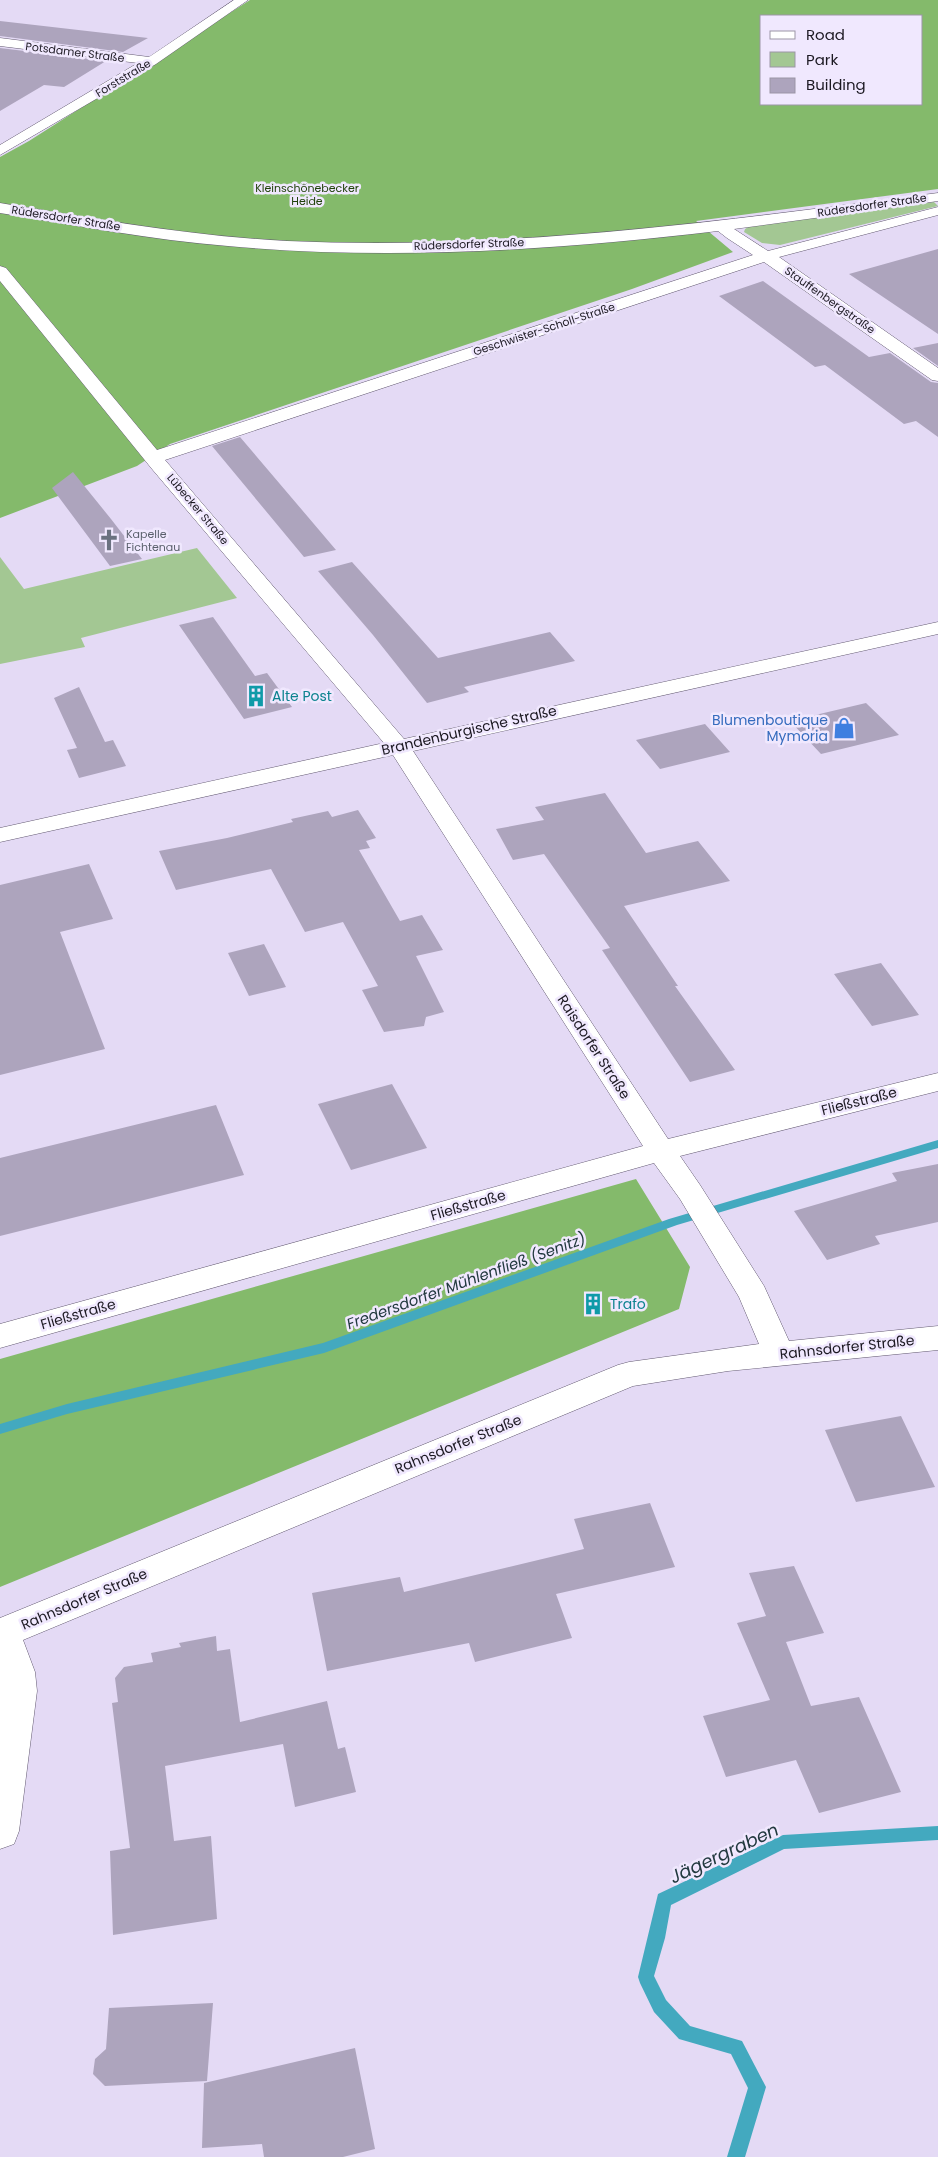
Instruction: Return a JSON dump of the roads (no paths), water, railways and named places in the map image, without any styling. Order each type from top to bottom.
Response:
[{"type":"street","name":"Forststraße","points":[[0,151],[151,61],[242,0]]},
{"type":"street","name":"Potsdamer Straße","points":[[0,42],[151,61]]},
{"type":"street","name":"Rüdersdorfer Straße","points":[[0,208],[230,242],[339,246],[476,245],[522,243],[721,226],[938,197]]},
{"type":"street","name":"Geschwister-Scholl-Straße","points":[[153,457],[193,446],[766,256],[938,211]]},
{"type":"street","name":"Stauffenbergstraße","points":[[721,226],[938,376]]},
{"type":"street","name":"Lübecker Straße","points":[[0,271],[153,457],[398,746]]},
{"type":"street","name":"Brandenburgische Straße","points":[[0,835],[938,628]]},
{"type":"street","name":"Raisdorfer Straße","points":[[398,746],[661,1151],[690,1192],[753,1294],[779,1354]]},
{"type":"street","name":"Fließstraße","points":[[0,1336],[661,1151],[938,1082]]},
{"type":"street","name":"Rahnsdorfer Straße","points":[[2,1634],[629,1374],[728,1359],[938,1338]]},
{"type":"street","points":[[0,1831],[19,1691],[17,1672],[2,1634]]},
{"type":"waterway","name":"Fredersdorfer Mühlenfließ (Senitz)","points":[[0,1429],[67,1409],[324,1348],[673,1222],[938,1144]]},
{"type":"waterway","name":"Jägergraben","points":[[736,2157],[757,2087],[736,2047],[685,2033],[660,2006],[646,1977],[657,1938],[664,1900],[783,1842],[938,1833]]},
{"type":"place","name":"Kapelle Fichtenau","points":[[109,540]]},
{"type":"place","name":"Alte Post","points":[[256,696]]},
{"type":"place","name":"Blumenboutique Mymoria","points":[[844,728]]},
{"type":"place","name":"Trafo","points":[[593,1304]]},
{"type":"park label","name":"Kleinschönebecker Heide","points":[[307,194]]}]
